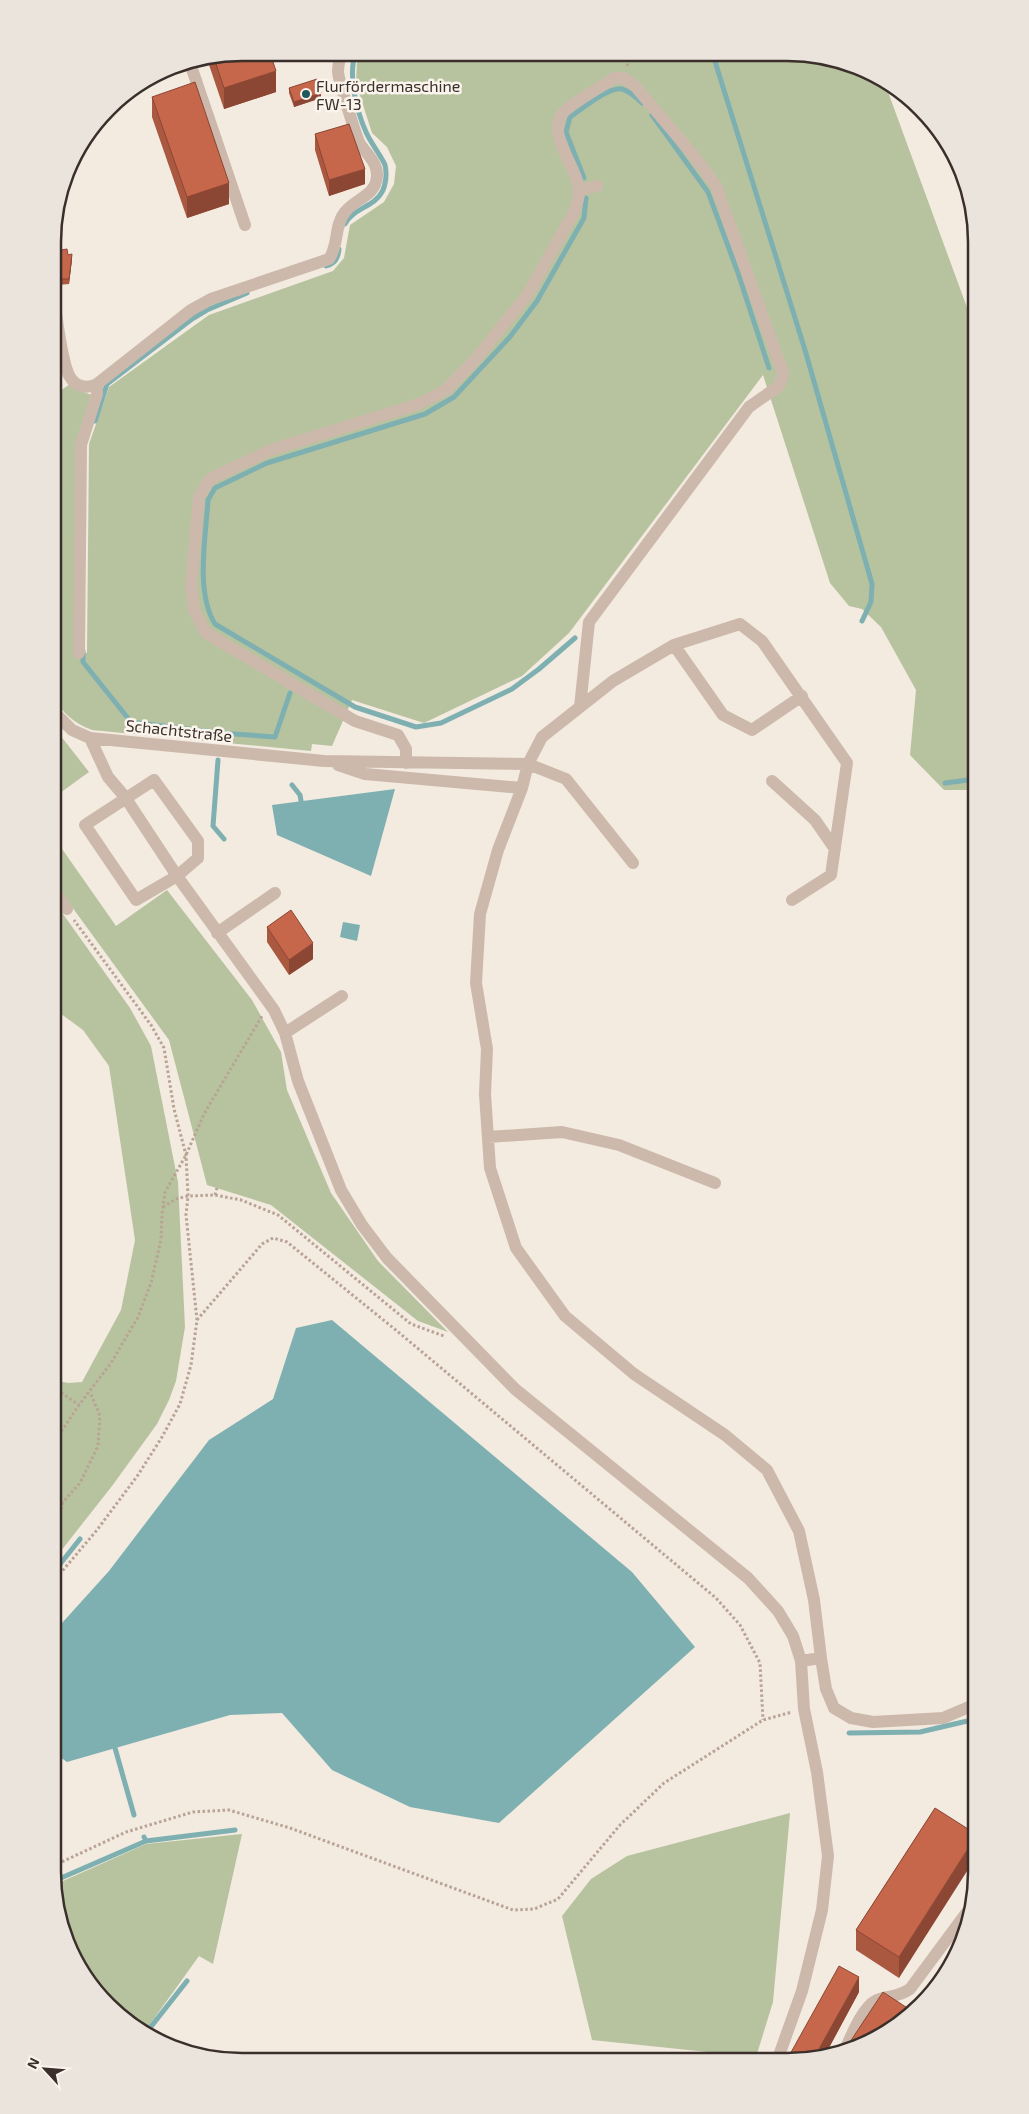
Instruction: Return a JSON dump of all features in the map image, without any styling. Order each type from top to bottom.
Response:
[{"type":"street","points":[[61,342],[65,365],[70,377],[79,386],[90,388],[191,310],[211,299],[329,258],[333,252],[339,222],[346,211],[370,193],[375,185],[377,174],[374,162],[360,143],[338,72],[340,61]]},
{"type":"street","points":[[192,68],[245,224]]},
{"type":"street","points":[[406,762],[406,749],[398,735],[355,721],[206,633],[194,610],[192,585],[199,497],[210,479],[271,450],[416,405],[446,390],[475,360],[528,294],[573,214],[579,190],[577,180],[558,135],[557,125],[563,112],[614,78],[624,78],[635,86],[694,156],[716,186],[783,373],[779,386],[749,407],[589,622],[580,707]]},
{"type":"street","points":[[579,190],[597,186]]},
{"type":"street","points":[[79,653],[81,445],[97,394],[97,384]]},
{"type":"street","points":[[792,900],[831,875],[847,763],[762,641],[740,624],[674,645],[613,681],[542,737],[528,764],[522,788],[498,850],[480,914],[476,983],[487,1049],[485,1094],[490,1168],[516,1248],[565,1316],[634,1374],[725,1435],[767,1470],[799,1531],[814,1600],[826,1689],[834,1708],[851,1718],[873,1722],[943,1718],[968,1707]]},
{"type":"street","points":[[674,645],[723,715],[752,730],[802,696]]},
{"type":"street","name":"Schachtstraße","points":[[61,719],[72,730],[90,738],[318,760]]},
{"type":"street","points":[[90,738],[108,777],[125,797],[177,876],[274,1010],[285,1034],[298,1081],[340,1190],[362,1225],[387,1258],[514,1389],[748,1578],[778,1611],[793,1636],[801,1661],[804,1709],[817,1772],[828,1856],[822,1910],[802,1991],[780,2053]]},
{"type":"street","points":[[318,760],[528,764],[566,779],[633,863]]},
{"type":"street","points":[[318,760],[365,774],[522,788]]},
{"type":"street","points":[[154,780],[198,841],[198,858],[177,876],[136,900],[85,825],[125,797],[154,780]]},
{"type":"street","points":[[772,782],[814,820],[835,849]]},
{"type":"street","points":[[217,933],[275,893]]},
{"type":"street","points":[[61,902],[66,909]]},
{"type":"street","points":[[285,1034],[342,996]]},
{"type":"street","points":[[488,1137],[562,1132],[619,1145],[715,1183]]},
{"type":"street","points":[[801,1661],[821,1658]]},
{"type":"street","points":[[849,2041],[866,2008],[877,2000],[900,1996],[910,1988],[962,1919]]},
{"type":"path","points":[[61,1573],[97,1530],[162,1438],[180,1404],[192,1365],[197,1320],[186,1215],[188,1196],[186,1156],[174,1109],[164,1048],[151,1025],[66,909]]},
{"type":"path","points":[[61,1432],[111,1363],[138,1317],[152,1283],[161,1240],[166,1192],[186,1156],[204,1114],[260,1017],[274,1010]]},
{"type":"path","points":[[215,1195],[217,1188]]},
{"type":"path","points":[[163,1207],[176,1199],[188,1196],[215,1195],[241,1200],[278,1215],[410,1324],[446,1337]]},
{"type":"path","points":[[197,1320],[262,1244],[273,1238],[287,1242],[716,1598],[740,1625],[760,1663],[763,1720]]},
{"type":"path","points":[[61,1508],[63,1502],[80,1483],[98,1446],[100,1416],[89,1391]]},
{"type":"path","points":[[61,1392],[79,1405]]},
{"type":"path","points":[[61,1862],[126,1832],[193,1812],[228,1810],[290,1828],[513,1910],[534,1909],[558,1899],[620,1824],[664,1783],[763,1720],[804,1709]]},
{"type":"green space","points":[[786,61],[833,67],[867,80],[888,93],[968,310],[968,790],[944,790],[910,755],[916,690],[881,627],[862,609],[849,606],[830,583],[763,375],[569,633],[522,676],[424,723],[352,700],[332,746],[312,744],[311,751],[92,730],[74,721],[61,709],[61,390],[70,384],[80,391],[92,395],[76,445],[76,652],[87,653],[89,444],[109,387],[209,315],[333,271],[344,258],[350,225],[384,202],[394,184],[396,166],[387,147],[372,133],[356,83],[357,62]]},
{"type":"green space","points":[[61,736],[89,772],[61,792]]},
{"type":"green space","points":[[61,847],[116,926],[167,890],[252,1000],[281,1052],[287,1090],[331,1193],[378,1261],[448,1332],[418,1321],[271,1205],[207,1185],[169,1040],[72,907],[63,914],[130,1008],[151,1046],[178,1182],[185,1327],[176,1381],[157,1424],[112,1486],[61,1551],[61,1382],[82,1382],[121,1310],[135,1240],[109,1066],[83,1030],[61,1014]]},
{"type":"green space","points":[[790,1813],[773,2002],[757,2053],[717,2053],[592,2040],[562,1916],[591,1879],[627,1856]]},
{"type":"green space","points":[[242,1834],[213,1964],[199,1956],[149,2026],[114,2000],[92,1972],[80,1952],[67,1918],[62,1881],[146,1844]]},
{"type":"water","points":[[395,789],[371,876],[277,835],[272,805]]},
{"type":"water","points":[[343,922],[360,925],[357,941],[340,937]]},
{"type":"water","points":[[332,1320],[632,1572],[695,1647],[499,1823],[410,1807],[332,1770],[282,1713],[230,1715],[67,1762],[61,1758],[61,1624],[109,1571],[209,1440],[273,1399],[296,1328]]},
{"type":"building","points":[[273,61],[276,71],[224,88],[216,64]]},
{"type":"building","points":[[317,79],[321,93],[294,102],[289,88]]},
{"type":"building","points":[[195,82],[229,183],[187,197],[152,97]]},
{"type":"building","points":[[349,124],[365,169],[329,180],[315,134]]},
{"type":"building","points":[[67,249],[68,255],[72,254],[69,279],[61,279],[61,250]]},
{"type":"building","points":[[291,910],[313,943],[289,960],[267,927]]},
{"type":"building","points":[[935,1808],[968,1829],[968,1849],[899,1957],[856,1930]]},
{"type":"building","points":[[839,1966],[859,1977],[819,2050],[791,2053]]},
{"type":"building","points":[[883,1992],[907,2007],[867,2034],[851,2041]]},
{"type":"waterway","points":[[345,224],[353,214],[378,197],[386,179],[385,165],[368,136],[357,104],[352,71],[353,61]]},
{"type":"waterway","points":[[715,61],[805,350],[872,584],[871,602],[862,621]]},
{"type":"waterway","points":[[584,178],[566,132],[570,117],[588,104],[616,89],[627,91],[642,103]]},
{"type":"waterway","points":[[652,115],[708,192],[738,273],[769,368]]},
{"type":"waterway","points":[[575,638],[512,689],[441,723],[416,727],[355,707],[215,624],[205,596],[203,564],[208,500],[215,488],[267,463],[425,414],[454,397],[509,338],[537,301],[584,218],[586,198]]},
{"type":"waterway","points":[[326,266],[336,260],[339,249]]},
{"type":"waterway","points":[[95,421],[107,384],[192,319],[207,310],[247,293]]},
{"type":"waterway","points":[[83,651],[83,662],[131,722],[220,733],[275,737],[290,693]]},
{"type":"waterway","points":[[218,760],[213,826],[224,839]]},
{"type":"waterway","points":[[945,783],[968,780]]},
{"type":"waterway","points":[[292,785],[300,795],[301,801]]},
{"type":"waterway","points":[[61,1563],[80,1539]]},
{"type":"waterway","points":[[849,1733],[920,1732],[968,1721]]},
{"type":"waterway","points":[[115,1748],[134,1815]]},
{"type":"waterway","points":[[146,1841],[235,1830]]},
{"type":"waterway","points":[[62,1878],[146,1841],[144,1837]]},
{"type":"waterway","points":[[151,2027],[187,1981]]},
{"type":"place","name":"Flurfördermaschine FW-13","points":[[306,94]]}]
